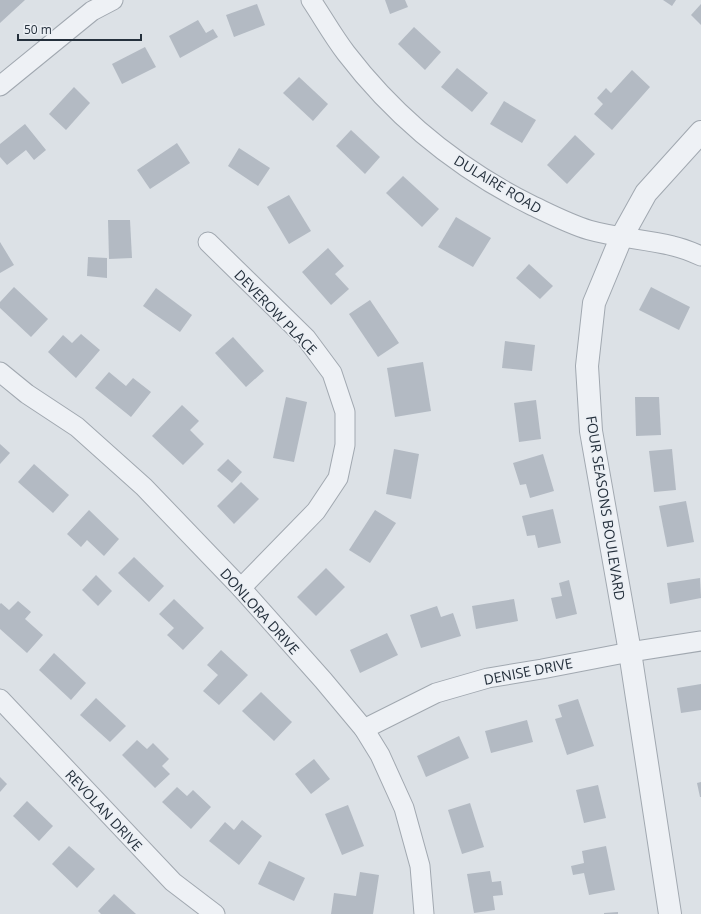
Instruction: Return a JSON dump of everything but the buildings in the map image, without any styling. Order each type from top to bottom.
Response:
[{"type":"street","points":[[0,86],[92,11],[113,0]]},
{"type":"street","name":"DULAIRE ROAD","points":[[311,0],[345,52],[366,78],[394,108],[444,151],[476,174],[548,214],[588,230],[621,238],[673,246],[701,256]]},
{"type":"street","name":"FOUR SEASONS BOULEVARD","points":[[670,914],[630,652],[591,431],[587,366],[594,303],[621,238],[646,193],[701,132]]},
{"type":"street","name":"DEVEROW PLACE","points":[[208,242],[306,338],[332,373],[345,412],[345,445],[338,478],[316,511],[241,588]]},
{"type":"street","name":"DONLORA DRIVE","points":[[0,372],[27,394],[77,427],[144,487],[241,588],[323,680],[364,729],[380,755],[404,808],[420,866],[424,914]]},
{"type":"street","name":"DENISE DRIVE","points":[[364,729],[436,693],[488,678],[630,652],[701,641]]},
{"type":"street","name":"REVOLAN DRIVE","points":[[0,699],[173,882],[215,914]]}]
